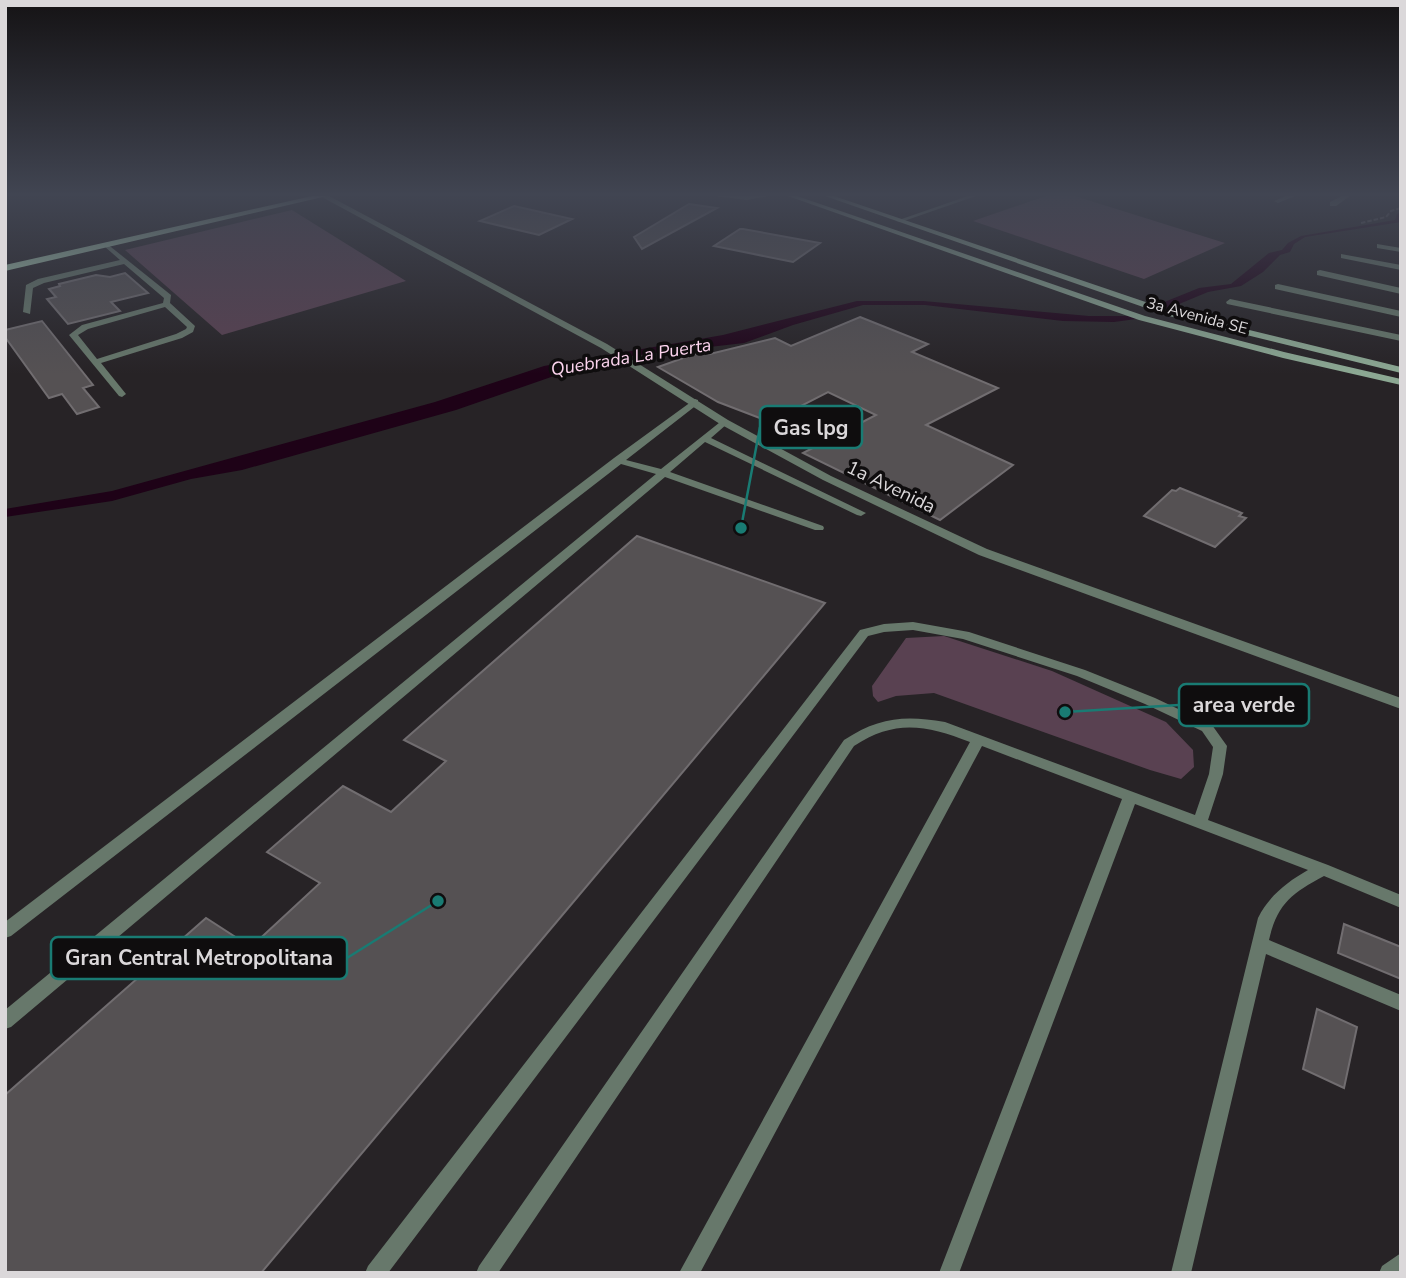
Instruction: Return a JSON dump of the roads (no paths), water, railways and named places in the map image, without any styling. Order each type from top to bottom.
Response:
[{"type":"main road","points":[[5,268],[59,256]]},
{"type":"street","name":"1a Avenida","points":[[436,256],[604,346],[724,422],[827,478],[982,552],[1401,704]]},
{"type":"street","name":"3a Avenida SE","points":[[964,256],[1142,318],[1401,382]]},
{"type":"street","name":"3a Avenida SE","points":[[1001,256],[1172,314],[1289,345],[1401,370]]},
{"type":"street","points":[[1344,256],[1401,268]]},
{"type":"street","points":[[1320,274],[1401,291]]},
{"type":"street","points":[[1278,287],[1401,314]]},
{"type":"street","points":[[1230,302],[1401,338]]},
{"type":"lane","points":[[119,256],[168,298],[166,304]]},
{"type":"lane","points":[[27,312],[29,287],[41,281],[126,261]]},
{"type":"lane","points":[[94,362],[179,336],[190,330],[191,326],[166,304]]},
{"type":"lane","points":[[122,394],[73,335],[85,327],[166,304]]},
{"type":"lane","points":[[5,931],[695,402]]},
{"type":"lane","points":[[5,1021],[724,422]]},
{"type":"lane","points":[[704,438],[861,513]]},
{"type":"lane","points":[[617,460],[661,472],[818,528]]},
{"type":"lane","points":[[375,1273],[864,633],[884,628],[913,626],[965,635],[1081,673],[1150,701],[1206,728],[1220,746],[1216,774],[1200,823]]},
{"type":"lane","points":[[486,1273],[849,743],[866,730],[891,722],[917,721],[945,727],[1322,869],[1401,902]]},
{"type":"lane","points":[[689,1273],[978,740]]},
{"type":"lane","points":[[949,1273],[1130,797]]},
{"type":"lane","points":[[1181,1273],[1266,918],[1275,902],[1296,883],[1322,869]]},
{"type":"lane","points":[[1260,944],[1401,1003]]},
{"type":"lane","points":[[1389,1273],[1401,1263]]},
{"type":"place","name":"Gas lpg","points":[[741,528]]},
{"type":"place","name":"area verde","points":[[1065,712]]},
{"type":"place","name":"Gran Central Metropolitana","points":[[438,901]]},
{"type":"water label","name":"Quebrada La Puerta","points":[[631,357]]}]
